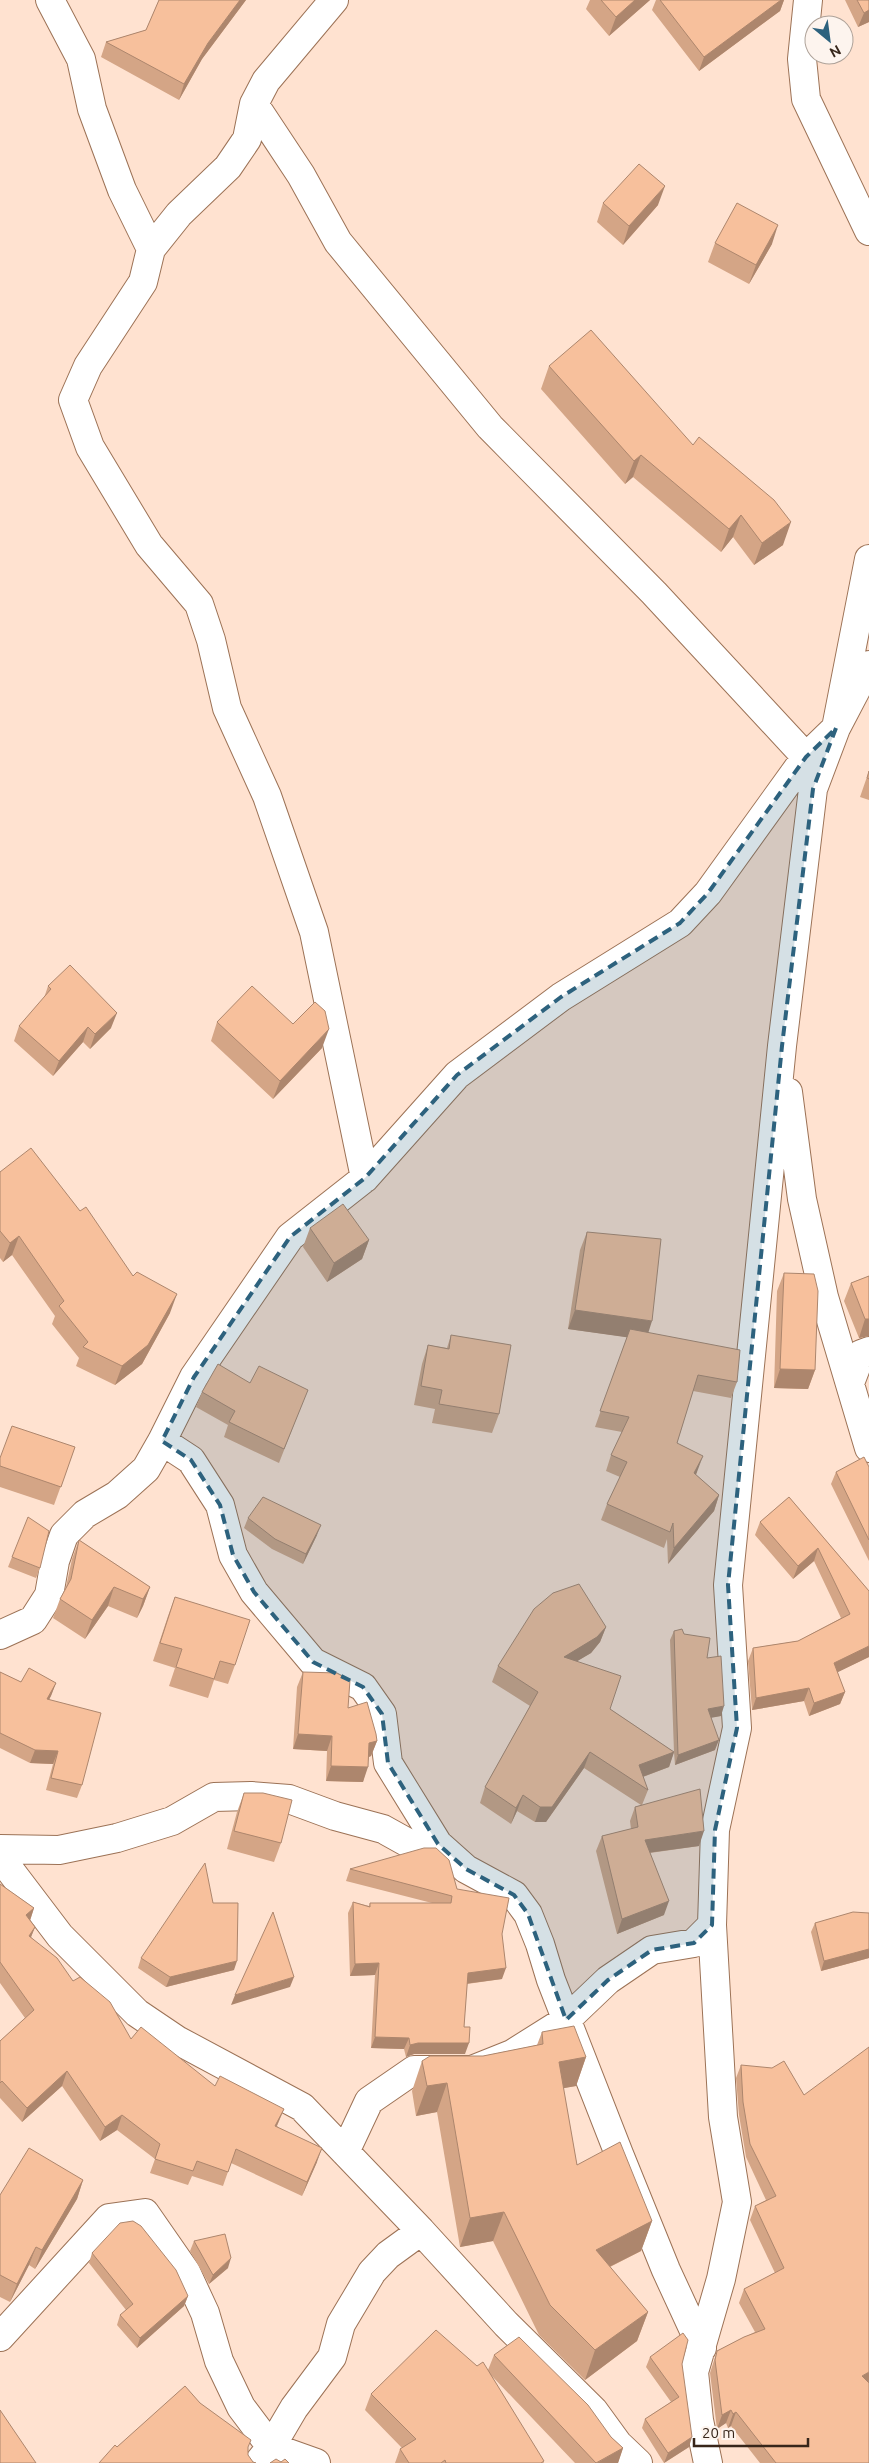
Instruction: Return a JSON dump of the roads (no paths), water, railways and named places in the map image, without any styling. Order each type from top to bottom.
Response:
[{"type":"street","points":[[50,0],[81,59],[92,109],[122,190],[151,249]]},
{"type":"street","points":[[334,0],[266,80],[254,104],[247,139],[228,167],[179,214],[151,249],[143,282],[88,366],[73,400],[90,447],[149,545],[199,604],[211,640],[226,708],[267,796],[314,932],[365,1178]]},
{"type":"street","points":[[808,0],[802,59],[806,99],[869,231]]},
{"type":"street","points":[[254,104],[301,175],[338,242],[490,427],[654,593],[806,757]]},
{"type":"street","points":[[0,1636],[33,1620],[49,1595],[55,1561],[64,1535],[85,1514],[117,1495],[146,1469],[194,1377],[290,1237],[365,1178],[457,1075],[561,997],[680,923],[708,893],[806,757],[836,728],[869,559]]},
{"type":"street","points":[[708,2463],[699,2420],[694,2372],[721,2278],[736,2202],[722,2117],[712,1925],[715,1830],[737,1728],[728,1585],[782,1046],[813,788],[836,728],[869,665]]},
{"type":"street","points":[[782,1046],[802,1199],[824,1297],[869,1448]]},
{"type":"street","points":[[850,1383],[861,1354],[869,1351]]},
{"type":"street","points":[[162,1441],[191,1460],[220,1504],[233,1555],[254,1592],[313,1662],[363,1687],[382,1714],[388,1763],[438,1844],[466,1869],[514,1895],[528,1914],[566,2020],[666,2270],[702,2348]]},
{"type":"street","points":[[0,1849],[59,1850],[117,1838],[172,1821],[214,1797],[251,1796],[288,1799],[336,1816],[383,1829],[410,1844],[438,1844]]},
{"type":"street","points":[[0,1857],[60,1936],[137,2014],[177,2040],[302,2107],[421,2231],[506,2324],[594,2411],[618,2444],[638,2463]]},
{"type":"street","points":[[345,2152],[369,2102],[414,2070],[472,2070],[512,2054],[566,2020],[608,1980],[652,1950],[694,1943],[712,1925]]},
{"type":"street","points":[[0,2338],[109,2218],[145,2213],[186,2272],[205,2313],[219,2361],[265,2455]]},
{"type":"street","points":[[265,2455],[294,2408],[332,2357],[341,2324],[372,2272],[388,2255],[421,2231]]},
{"type":"street","points":[[265,2455],[316,2463]]}]
